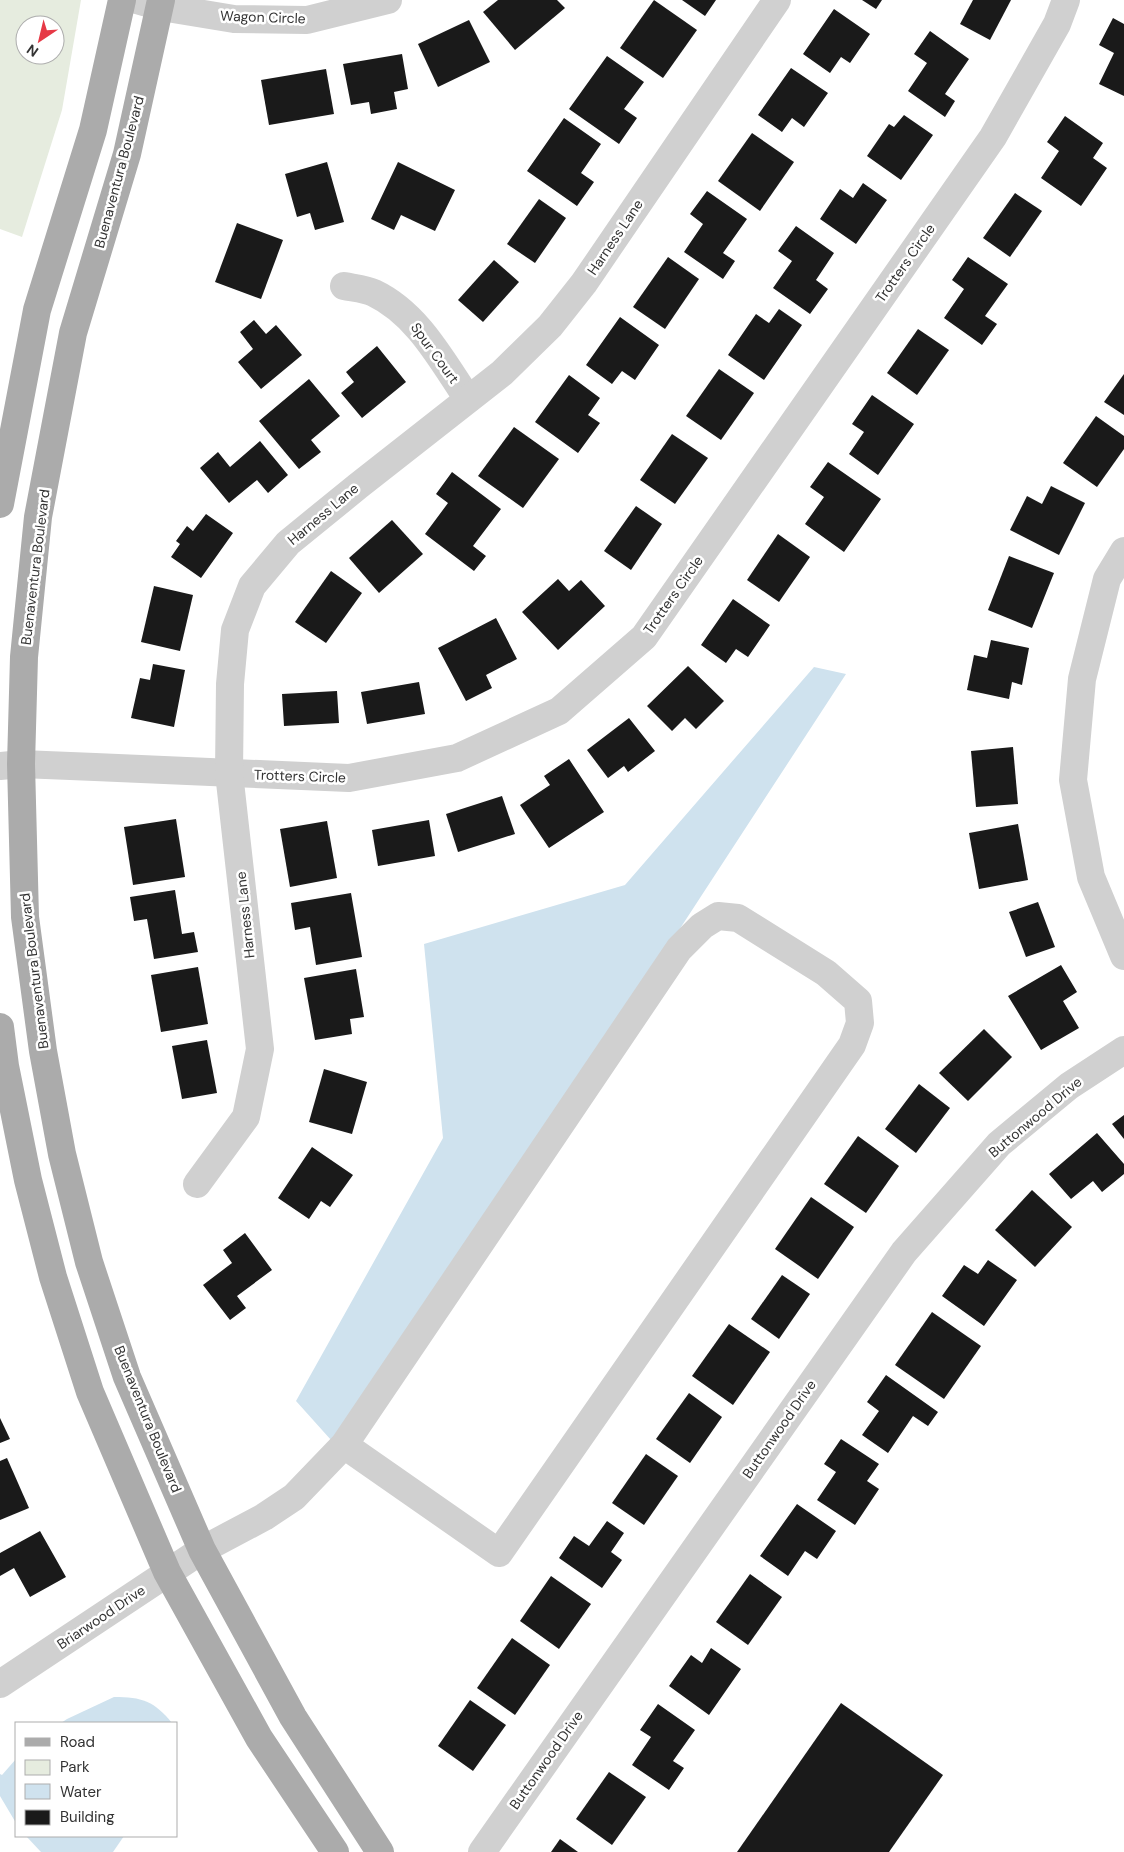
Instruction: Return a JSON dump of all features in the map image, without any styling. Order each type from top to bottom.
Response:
[{"type":"main road","points":[[0,504],[37,310],[93,130],[122,0]]},
{"type":"main road","name":"Buenaventura Boulevard","points":[[153,2],[127,154],[73,333],[38,516],[24,657],[10,765],[25,917],[43,1051],[62,1154],[89,1262],[127,1377],[202,1550],[293,1717],[380,1852]]},
{"type":"main road","points":[[0,1027],[4,1066],[28,1180],[53,1277],[90,1392],[166,1572],[259,1738],[335,1852]]},
{"type":"street","name":"Wagon Circle","points":[[153,2],[234,20],[307,20],[388,0]]},
{"type":"street","name":"Harness Lane","points":[[197,1184],[246,1117],[260,1049],[229,774],[230,684],[235,630],[252,586],[288,543],[502,373],[550,326],[584,283],[777,0]]},
{"type":"street","name":"Trotters Circle","points":[[10,765],[349,778],[457,758],[559,711],[644,637],[993,137],[1058,24],[1066,0]]},
{"type":"street","name":"Spur Court","points":[[344,286],[373,292],[403,311],[423,333],[468,399]]},
{"type":"street","points":[[1124,552],[1107,579],[1082,679],[1073,780],[1090,876],[1124,956]]},
{"type":"street","name":"Briarwood Drive","points":[[0,1684],[166,1572],[202,1550],[264,1517],[294,1497],[344,1445],[679,949],[702,926],[718,916],[738,918],[826,973],[858,1001],[860,1023],[852,1045],[499,1553],[344,1445]]},
{"type":"street","name":"Buttonwood Drive","points":[[482,1852],[904,1252],[999,1144],[1069,1086],[1124,1050]]},
{"type":"green space","points":[[0,0],[81,0],[62,110],[22,237],[0,229]]},
{"type":"water","points":[[814,667],[846,674],[340,1450],[296,1401],[443,1138],[424,944],[625,885]]},
{"type":"water","points":[[114,1697],[140,1699],[147,1702],[159,1710],[171,1722],[62,1722]]},
{"type":"water","points":[[15,1760],[15,1821],[0,1796],[0,1774],[2,1775]]},
{"type":"water","points":[[27,1837],[123,1837],[113,1852],[41,1852]]},
{"type":"building","points":[[498,0],[557,0],[565,8],[515,50],[483,12]]},
{"type":"building","points":[[654,0],[697,30],[663,78],[620,48]]},
{"type":"building","points":[[682,0],[716,0],[705,16]]},
{"type":"building","points":[[862,0],[882,0],[876,9]]},
{"type":"building","points":[[973,0],[1011,0],[990,40],[960,24]]},
{"type":"building","points":[[834,9],[870,34],[850,63],[841,57],[830,73],[803,54]]},
{"type":"building","points":[[1113,18],[1124,24],[1124,96],[1099,84],[1114,53],[1099,45]]},
{"type":"building","points":[[469,20],[490,62],[438,87],[418,44]]},
{"type":"building","points":[[930,31],[969,59],[945,94],[955,101],[945,117],[908,91],[927,63],[914,54]]},
{"type":"building","points":[[402,54],[408,89],[394,92],[397,109],[371,114],[369,102],[351,105],[343,64]]},
{"type":"building","points":[[607,56],[644,82],[624,109],[637,118],[619,144],[569,109]]},
{"type":"building","points":[[791,68],[828,93],[804,127],[792,118],[782,132],[758,115]]},
{"type":"building","points":[[326,69],[334,114],[269,125],[261,80]]},
{"type":"building","points":[[904,115],[933,135],[901,180],[867,156],[889,124],[894,127]]},
{"type":"building","points":[[1065,116],[1103,143],[1093,158],[1107,168],[1081,206],[1041,178],[1059,151],[1047,142]]},
{"type":"building","points":[[564,118],[601,144],[581,173],[594,182],[577,206],[527,171]]},
{"type":"building","points":[[752,133],[794,162],[760,211],[718,181]]},
{"type":"building","points":[[327,162],[344,222],[315,230],[310,213],[297,217],[285,174]]},
{"type":"building","points":[[398,162],[455,190],[435,231],[401,215],[394,230],[371,219]]},
{"type":"building","points":[[863,183],[887,200],[856,244],[820,219],[840,189],[853,198]]},
{"type":"building","points":[[707,191],[747,219],[723,253],[735,261],[723,279],[684,252],[703,224],[690,214]]},
{"type":"building","points":[[1015,193],[1042,211],[1010,257],[983,238]]},
{"type":"building","points":[[539,199],[566,218],[535,263],[507,244]]},
{"type":"building","points":[[237,223],[283,240],[261,299],[215,282]]},
{"type":"building","points":[[796,226],[834,253],[816,280],[828,289],[810,314],[773,288],[792,261],[778,251]]},
{"type":"building","points":[[668,257],[699,279],[665,329],[633,307]]},
{"type":"building","points":[[968,257],[1008,284],[985,316],[997,324],[982,345],[944,318],[964,289],[952,280]]},
{"type":"building","points":[[494,260],[519,282],[483,322],[458,300]]},
{"type":"building","points":[[779,309],[802,325],[764,380],[728,355],[756,314],[769,323]]},
{"type":"building","points":[[620,317],[659,345],[635,380],[622,371],[612,384],[586,365]]},
{"type":"building","points":[[254,320],[266,334],[276,325],[302,355],[261,389],[238,362],[253,349],[240,332]]},
{"type":"building","points":[[918,329],[949,350],[917,395],[887,373]]},
{"type":"building","points":[[377,346],[406,382],[362,418],[341,393],[354,382],[346,372]]},
{"type":"building","points":[[719,369],[754,393],[721,440],[686,416]]},
{"type":"building","points":[[1124,374],[1124,415],[1104,402]]},
{"type":"building","points":[[569,375],[600,398],[588,415],[600,423],[578,453],[535,422]]},
{"type":"building","points":[[309,379],[340,416],[311,440],[321,452],[299,469],[259,421]]},
{"type":"building","points":[[872,395],[914,424],[878,475],[849,454],[864,432],[852,424]]},
{"type":"building","points":[[1096,416],[1124,436],[1124,449],[1097,487],[1063,463]]},
{"type":"building","points":[[514,427],[559,459],[523,508],[478,476]]},
{"type":"building","points":[[672,434],[708,458],[675,504],[640,480]]},
{"type":"building","points":[[260,441],[288,475],[268,493],[257,480],[229,503],[200,468],[218,452],[230,467]]},
{"type":"building","points":[[828,462],[881,499],[844,552],[805,524],[824,497],[810,487]]},
{"type":"building","points":[[452,472],[501,509],[473,546],[486,556],[474,571],[425,534],[448,503],[436,494]]},
{"type":"building","points":[[1051,486],[1085,503],[1059,555],[1010,530],[1027,496],[1042,504]]},
{"type":"building","points":[[636,506],[662,524],[631,570],[604,551]]},
{"type":"building","points":[[206,514],[233,533],[201,578],[171,557],[180,544],[176,541],[187,526],[193,531]]},
{"type":"building","points":[[392,520],[423,554],[379,593],[349,558]]},
{"type":"building","points":[[778,534],[810,557],[779,602],[747,580]]},
{"type":"building","points":[[1009,556],[1054,573],[1032,628],[988,610]]},
{"type":"building","points":[[331,571],[362,593],[326,643],[295,622]]},
{"type":"building","points":[[558,579],[569,591],[581,580],[605,606],[558,650],[522,612]]},
{"type":"building","points":[[154,586],[193,595],[180,651],[141,642]]},
{"type":"building","points":[[733,599],[770,625],[748,657],[736,649],[726,663],[701,645]]},
{"type":"building","points":[[496,618],[517,659],[486,675],[492,688],[466,701],[438,648]]},
{"type":"building","points":[[991,640],[1029,648],[1022,685],[1012,682],[1009,699],[967,690],[974,655],[987,658]]},
{"type":"building","points":[[153,664],[185,670],[174,727],[131,718],[140,678],[150,680]]},
{"type":"building","points":[[688,666],[724,701],[696,729],[685,718],[672,731],[647,706]]},
{"type":"building","points":[[419,682],[425,714],[367,724],[361,692]]},
{"type":"building","points":[[337,691],[339,723],[284,726],[282,694]]},
{"type":"building","points":[[629,718],[655,751],[628,772],[624,766],[608,778],[587,750]]},
{"type":"building","points":[[1013,747],[1018,804],[976,807],[971,751]]},
{"type":"building","points":[[569,759],[604,812],[549,848],[520,805],[550,785],[544,776]]},
{"type":"building","points":[[502,796],[515,834],[458,852],[446,814]]},
{"type":"building","points":[[176,819],[185,877],[133,885],[124,827]]},
{"type":"building","points":[[429,820],[435,856],[378,866],[372,830]]},
{"type":"building","points":[[327,821],[337,878],[290,887],[280,829]]},
{"type":"building","points":[[1018,824],[1028,880],[979,889],[969,833]]},
{"type":"building","points":[[175,890],[182,934],[194,932],[198,952],[154,959],[147,919],[134,921],[130,897]]},
{"type":"building","points":[[351,893],[362,957],[316,965],[310,927],[295,930],[291,903]]},
{"type":"building","points":[[1038,902],[1055,947],[1026,957],[1009,912]]},
{"type":"building","points":[[1061,965],[1077,992],[1063,1001],[1079,1028],[1041,1050],[1008,996]]},
{"type":"building","points":[[198,967],[208,1024],[161,1032],[151,975]]},
{"type":"building","points":[[356,969],[364,1017],[350,1019],[352,1034],[315,1040],[304,978]]},
{"type":"building","points":[[984,1029],[1012,1057],[968,1101],[939,1073]]},
{"type":"building","points":[[207,1040],[217,1093],[182,1099],[172,1046]]},
{"type":"building","points":[[324,1069],[367,1082],[352,1134],[309,1122]]},
{"type":"building","points":[[919,1084],[950,1108],[916,1153],[885,1129]]},
{"type":"building","points":[[1124,1115],[1124,1139],[1112,1124]]},
{"type":"building","points":[[1097,1133],[1124,1164],[1124,1174],[1102,1192],[1093,1181],[1071,1199],[1049,1174]]},
{"type":"building","points":[[858,1136],[899,1166],[866,1213],[824,1184]]},
{"type":"building","points":[[312,1147],[353,1175],[330,1207],[321,1201],[309,1219],[278,1198]]},
{"type":"building","points":[[1032,1190],[1072,1227],[1035,1267],[995,1230]]},
{"type":"building","points":[[811,1197],[854,1227],[818,1279],[775,1249]]},
{"type":"building","points":[[245,1233],[272,1270],[237,1296],[246,1308],[230,1320],[203,1285],[232,1263],[223,1250]]},
{"type":"building","points":[[988,1260],[1017,1280],[984,1326],[942,1296],[964,1265],[978,1274]]},
{"type":"building","points":[[782,1275],[810,1294],[779,1339],[751,1319]]},
{"type":"building","points":[[932,1312],[981,1346],[944,1399],[895,1365]]},
{"type":"building","points":[[729,1324],[770,1352],[733,1405],[692,1376]]},
{"type":"building","points":[[886,1375],[938,1412],[928,1426],[913,1416],[888,1453],[862,1435],[879,1411],[867,1402]]},
{"type":"building","points":[[689,1393],[722,1417],[690,1463],[656,1439]]},
{"type":"building","points":[[0,1418],[10,1439],[0,1443]]},
{"type":"building","points":[[841,1439],[879,1464],[867,1481],[879,1489],[855,1525],[817,1500],[836,1472],[824,1464]]},
{"type":"building","points":[[646,1454],[678,1476],[644,1525],[612,1503]]},
{"type":"building","points":[[7,1458],[29,1508],[0,1520],[0,1461]]},
{"type":"building","points":[[797,1504],[836,1531],[817,1559],[805,1551],[788,1576],[760,1556]]},
{"type":"building","points":[[607,1521],[624,1533],[611,1552],[622,1560],[602,1588],[559,1558],[574,1536],[589,1546]]},
{"type":"building","points":[[40,1531],[66,1577],[30,1597],[14,1568],[0,1576],[0,1553]]},
{"type":"building","points":[[750,1574],[782,1597],[748,1645],[716,1622]]},
{"type":"building","points":[[551,1576],[591,1604],[559,1649],[520,1621]]},
{"type":"building","points":[[512,1638],[550,1665],[515,1715],[477,1688]]},
{"type":"building","points":[[711,1648],[741,1669],[709,1715],[669,1686],[691,1655],[702,1663]]},
{"type":"building","points":[[470,1700],[506,1725],[473,1771],[438,1746]]},
{"type":"building","points":[[841,1703],[943,1775],[889,1852],[737,1852]]},
{"type":"building","points":[[658,1704],[695,1730],[673,1761],[684,1768],[669,1790],[632,1765],[651,1737],[640,1730]]},
{"type":"building","points":[[609,1772],[646,1797],[612,1845],[576,1819]]},
{"type":"building","points":[[560,1839],[578,1852],[551,1852]]}]
